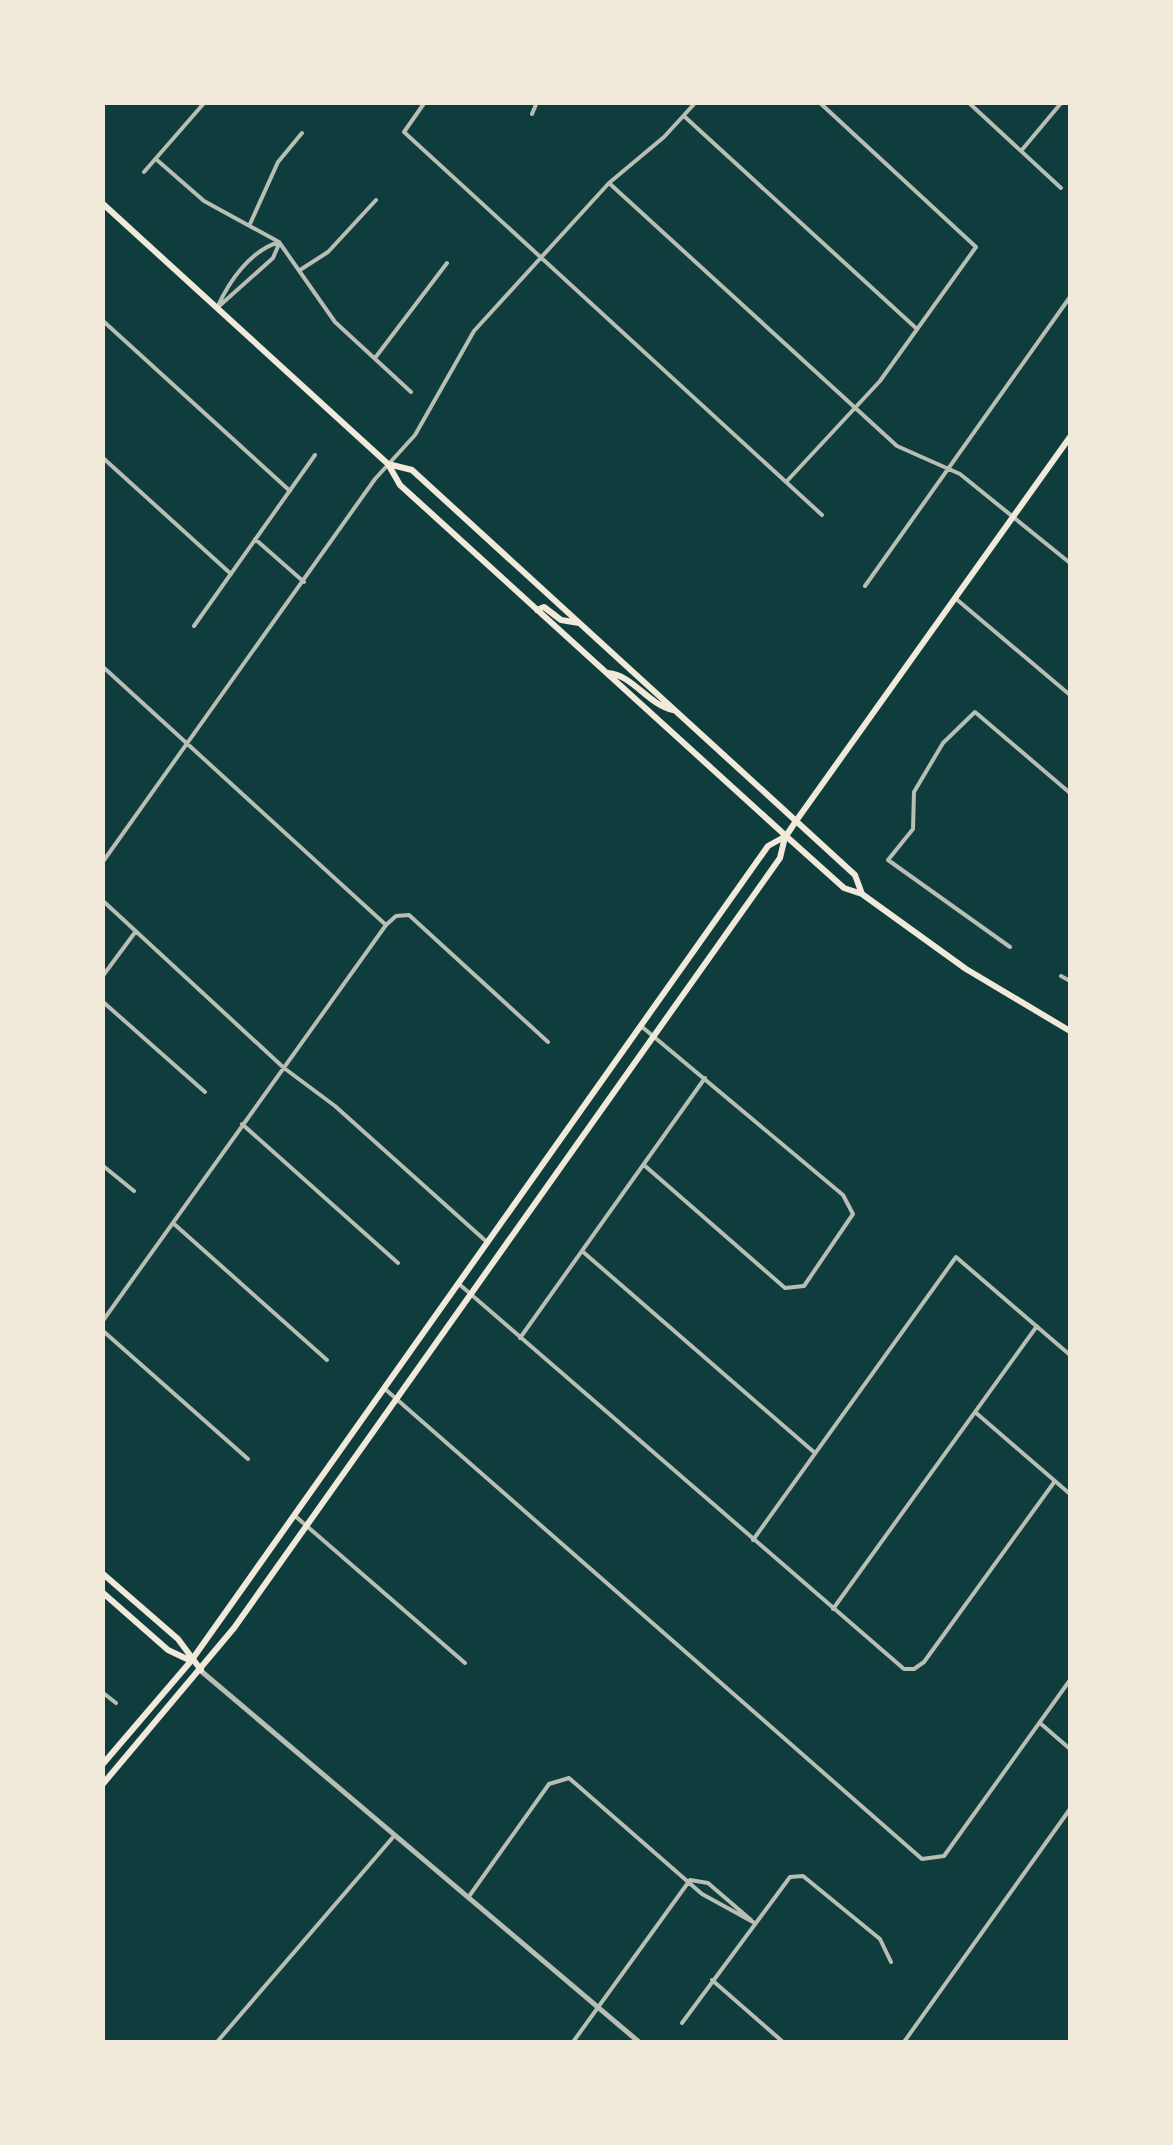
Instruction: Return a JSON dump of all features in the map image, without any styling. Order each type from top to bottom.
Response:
[{"type":"main road","points":[[102,203],[388,464],[400,485],[844,888],[862,894],[976,976],[1070,1030]]},
{"type":"main road","points":[[102,1785],[202,1671],[782,856],[786,836],[1070,437]]},
{"type":"main road","points":[[388,464],[412,470],[855,875],[862,894]]},
{"type":"main road","points":[[537,610],[544,608],[561,620],[579,622]]},
{"type":"main road","points":[[606,673],[618,674],[655,706],[674,710]]},
{"type":"main road","points":[[102,1765],[191,1661],[768,846],[786,836]]},
{"type":"main road","points":[[702,939],[716,949]]},
{"type":"main road","points":[[102,1573],[178,1639],[191,1661]]},
{"type":"main road","points":[[102,1592],[168,1650],[202,1671]]},
{"type":"street","points":[[192,102],[199,109]]},
{"type":"street","points":[[144,172],[205,102]]},
{"type":"street","points":[[424,102],[404,132],[822,515]]},
{"type":"street","points":[[532,114],[538,102]]},
{"type":"street","points":[[102,863],[388,464],[415,435],[466,342],[608,184],[696,102]]},
{"type":"street","points":[[786,482],[856,409],[976,247],[819,102]]},
{"type":"street","points":[[968,102],[1061,188]]},
{"type":"street","points":[[1020,150],[1062,102]]},
{"type":"street","points":[[684,117],[918,330]]},
{"type":"street","points":[[250,224],[278,162],[302,132]]},
{"type":"street","points":[[157,160],[204,202],[279,242],[335,322],[411,392]]},
{"type":"street","points":[[608,184],[896,446],[949,468],[1070,563]]},
{"type":"street","points":[[300,270],[328,252],[376,200]]},
{"type":"street","points":[[217,308],[237,295],[273,258],[279,242]]},
{"type":"street","points":[[217,308],[227,286],[264,247],[279,242]]},
{"type":"street","points":[[376,358],[447,263]]},
{"type":"street","points":[[865,586],[1070,298]]},
{"type":"street","points":[[102,320],[290,491]]},
{"type":"street","points":[[194,626],[315,455]]},
{"type":"street","points":[[102,456],[231,574]]},
{"type":"street","points":[[254,540],[304,582]]},
{"type":"street","points":[[956,598],[1070,695]]},
{"type":"street","points":[[102,666],[386,925]]},
{"type":"street","points":[[1010,947],[888,860],[912,828],[914,792],[943,743],[974,712],[1070,793]]},
{"type":"street","points":[[102,900],[284,1068],[335,1106],[488,1244]]},
{"type":"street","points":[[102,1322],[396,916],[409,916],[548,1042]]},
{"type":"street","points":[[102,978],[136,931]]},
{"type":"street","points":[[1062,976],[1070,981]]},
{"type":"street","points":[[102,1001],[205,1092]]},
{"type":"street","points":[[640,1026],[843,1195],[853,1214],[850,1224],[804,1286],[786,1288],[644,1165]]},
{"type":"street","points":[[520,1338],[706,1078]]},
{"type":"street","points":[[242,1124],[398,1263]]},
{"type":"street","points":[[102,1165],[134,1192]]},
{"type":"street","points":[[173,1223],[327,1360]]},
{"type":"street","points":[[582,1251],[815,1453]]},
{"type":"street","points":[[753,1540],[956,1256],[1070,1355]]},
{"type":"street","points":[[460,1284],[904,1669],[914,1670],[1055,1481]]},
{"type":"street","points":[[833,1609],[1037,1326]]},
{"type":"street","points":[[102,1330],[248,1459]]},
{"type":"street","points":[[384,1388],[922,1859],[944,1856],[1070,1680]]},
{"type":"street","points":[[975,1412],[1070,1494]]},
{"type":"street","points":[[294,1516],[465,1663]]},
{"type":"street","points":[[202,1671],[639,2042]]},
{"type":"street","points":[[102,1692],[116,1703]]},
{"type":"street","points":[[1040,1723],[1070,1749]]},
{"type":"street","points":[[470,1895],[549,1784],[559,1778],[578,1782],[730,1914],[753,1922]]},
{"type":"street","points":[[904,2042],[1070,1809]]},
{"type":"street","points":[[218,2042],[394,1836]]},
{"type":"street","points":[[682,2023],[790,1877],[803,1876],[880,1939],[891,1962]]},
{"type":"street","points":[[690,1880],[708,1883],[737,1904],[753,1922]]},
{"type":"street","points":[[573,2042],[690,1880]]},
{"type":"street","points":[[712,1980],[783,2042]]}]
